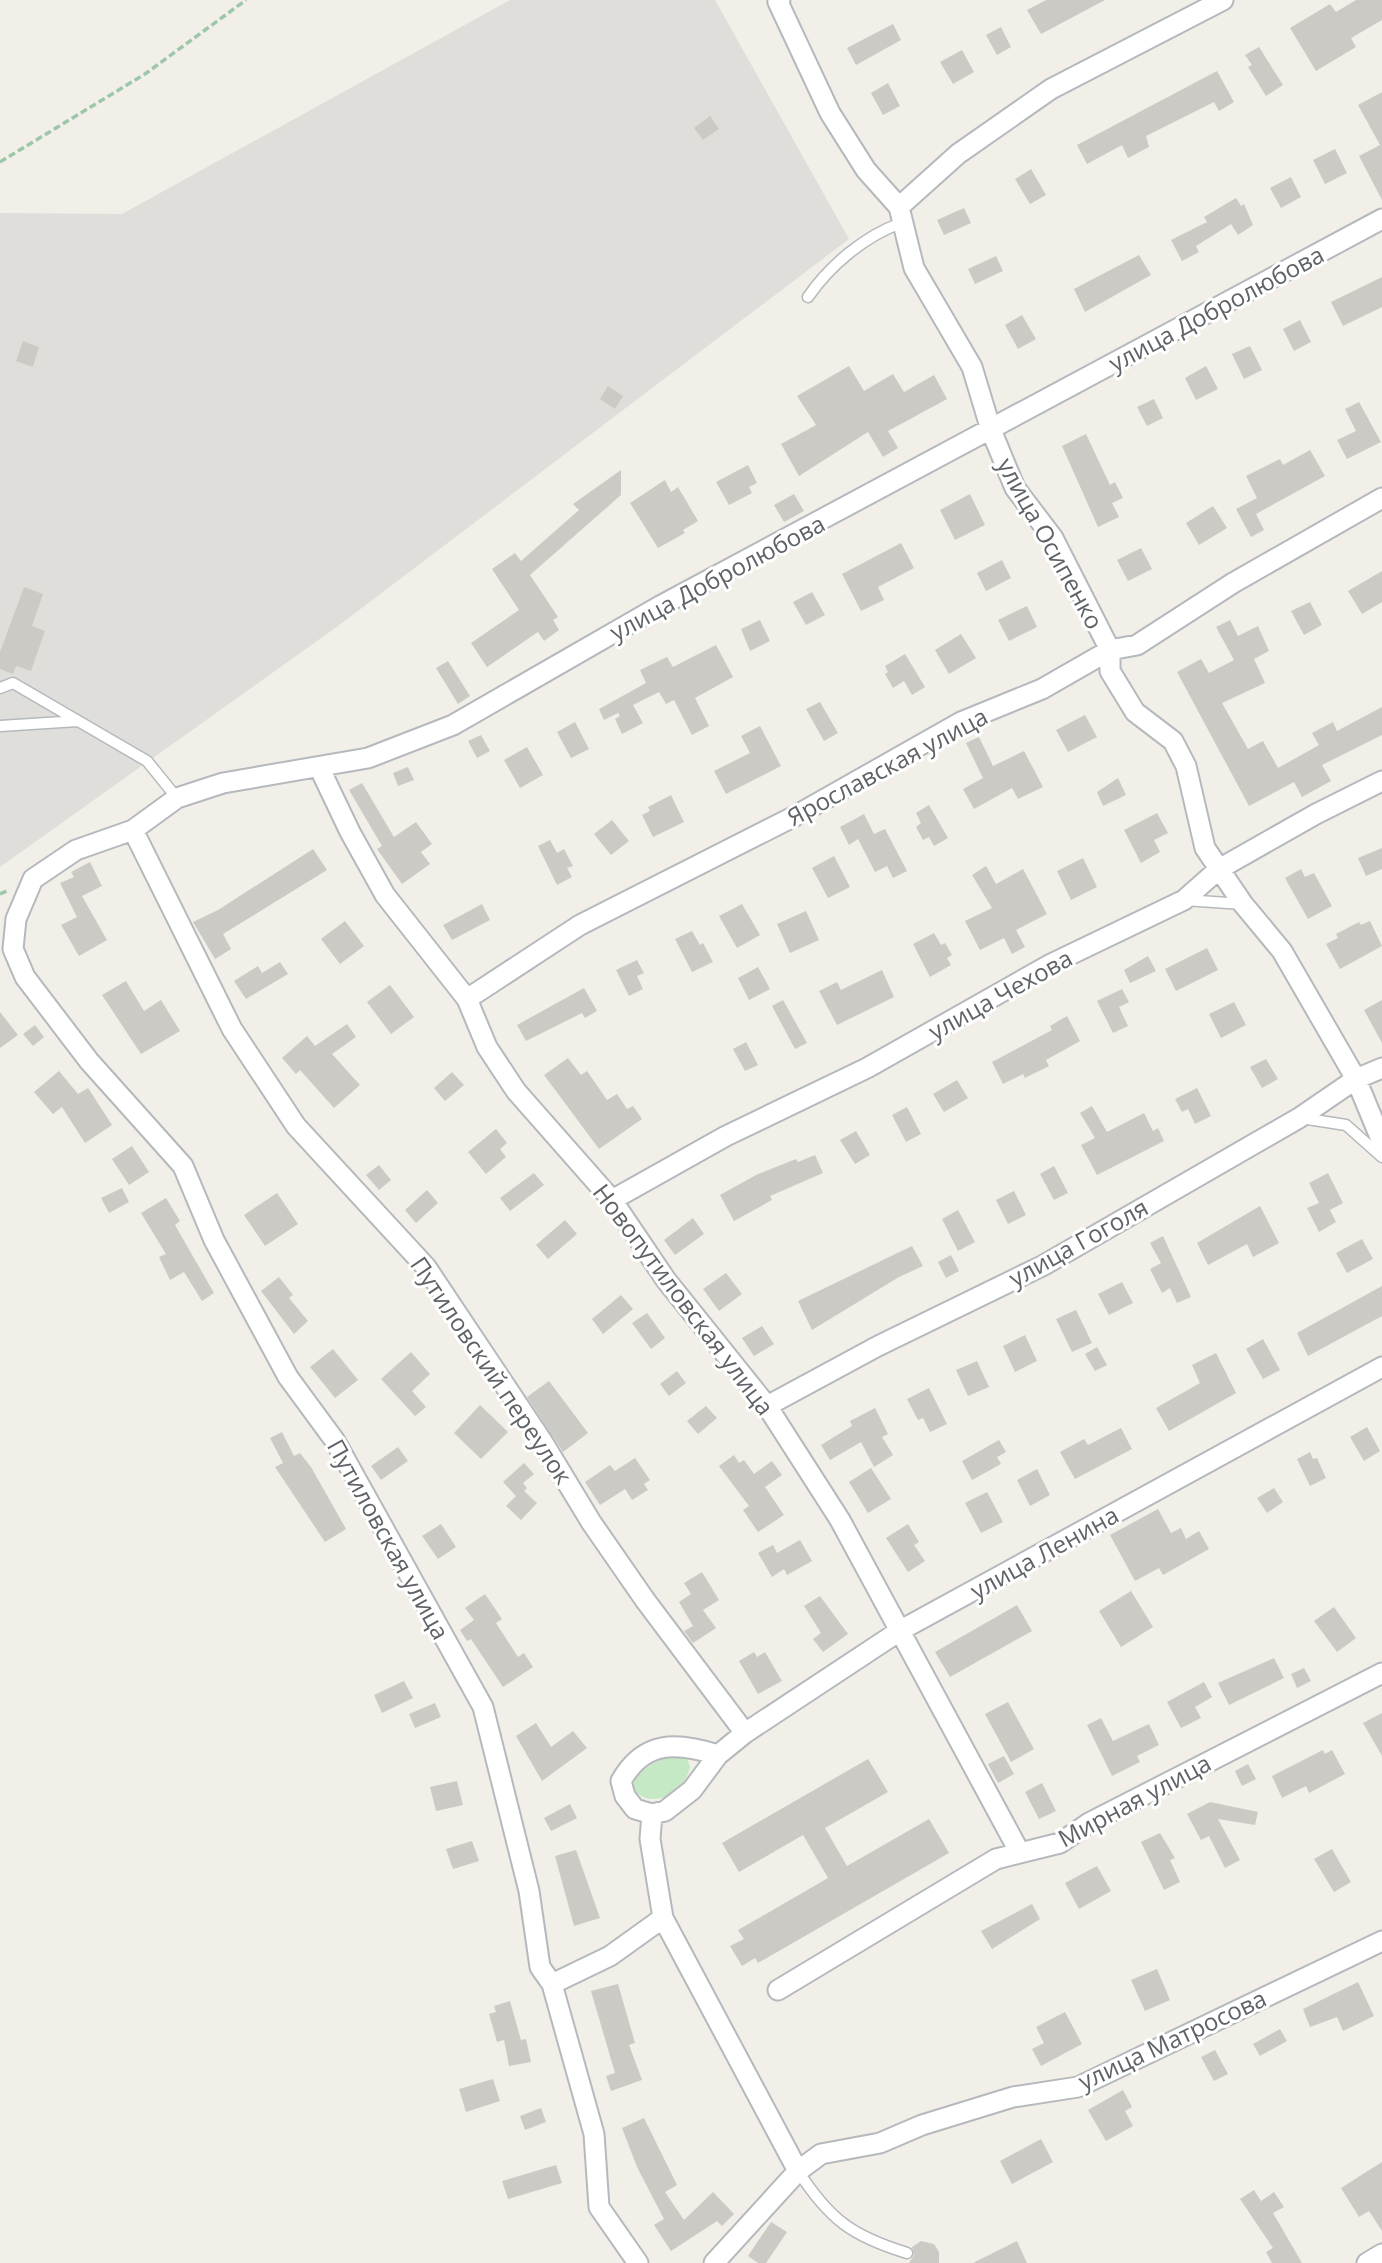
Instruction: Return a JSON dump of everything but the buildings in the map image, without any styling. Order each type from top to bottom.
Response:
[{"type":"street","points":[[900,215],[958,154],[1051,89],[1223,0]]},
{"type":"street","name":"улица Осипенко","points":[[779,1],[830,113],[866,170],[900,215],[914,268],[972,367],[991,430],[1015,488],[1052,538],[1110,650],[1110,671],[1135,712],[1173,741],[1194,793],[1205,848],[1243,904],[1282,951],[1356,1079],[1382,1142]]},
{"type":"street","name":"улица Добролюбова","points":[[33,879],[76,850],[133,830],[177,798],[223,783],[368,758],[453,725],[660,606],[1382,219]]},
{"type":"street","name":"Ярославская улица","points":[[467,999],[580,925],[795,816],[961,722],[1042,689],[1110,650],[1137,645],[1233,583],[1382,498]]},
{"type":"street","name":"Новопутиловская улица","points":[[319,766],[350,832],[386,895],[467,999],[487,1047],[516,1091],[612,1200],[666,1280],[767,1406],[840,1521],[1020,1853]]},
{"type":"street","name":"улица Чехова","points":[[612,1200],[726,1136],[866,1068],[1051,964],[1184,900],[1220,869],[1316,814],[1382,781]]},
{"type":"street","name":"Путиловский переулок","points":[[133,830],[232,1029],[296,1126],[426,1266],[513,1397],[591,1522],[645,1600],[745,1733]]},
{"type":"street","name":"Путиловская улица","points":[[33,879],[16,919],[13,949],[25,977],[89,1061],[183,1166],[214,1240],[288,1377],[335,1441],[483,1707],[529,1891],[540,1967],[552,1984],[594,2134],[598,2207],[638,2263]]},
{"type":"street","name":"улица Гоголя","points":[[767,1406],[878,1346],[1044,1265],[1298,1118],[1356,1079],[1382,1068]]},
{"type":"street","name":"улица Ленина","points":[[652,1814],[665,1811],[692,1790],[718,1755],[745,1733],[901,1630],[1382,1367]]},
{"type":"street","name":"Мирная улица","points":[[778,1990],[996,1859],[1060,1843],[1088,1823],[1382,1673]]},
{"type":"street","points":[[718,1755],[675,1745],[648,1752],[631,1763],[621,1782],[625,1796],[635,1809],[652,1814],[650,1839],[663,1918],[798,2171]]},
{"type":"street","points":[[552,1984],[610,1956],[663,1918]]},
{"type":"street","name":"улица Матросова","points":[[714,2263],[798,2171],[821,2154],[880,2143],[922,2125],[1013,2097],[1078,2087],[1382,1941]]},
{"type":"street","points":[[1367,2263],[1382,2254]]},
{"type":"lane","points":[[808,297],[817,284],[873,233],[900,215]]},
{"type":"lane","points":[[0,688],[13,683],[147,761],[177,798]]},
{"type":"lane","points":[[0,726],[79,721]]},
{"type":"lane","points":[[1184,900],[1243,904]]},
{"type":"lane","points":[[1298,1118],[1346,1125],[1382,1157]]},
{"type":"lane","points":[[798,2171],[818,2201],[845,2226],[869,2241],[907,2253]]},
{"type":"path","points":[[0,162],[145,74],[246,0]]},
{"type":"shaded area","points":[[510,0],[715,0],[849,239],[338,626],[0,867],[0,213],[122,214]]},
{"type":"green space","points":[[673,1755],[687,1759],[690,1767],[681,1786],[668,1796],[654,1799],[642,1796],[635,1789],[635,1779],[647,1767]]}]
